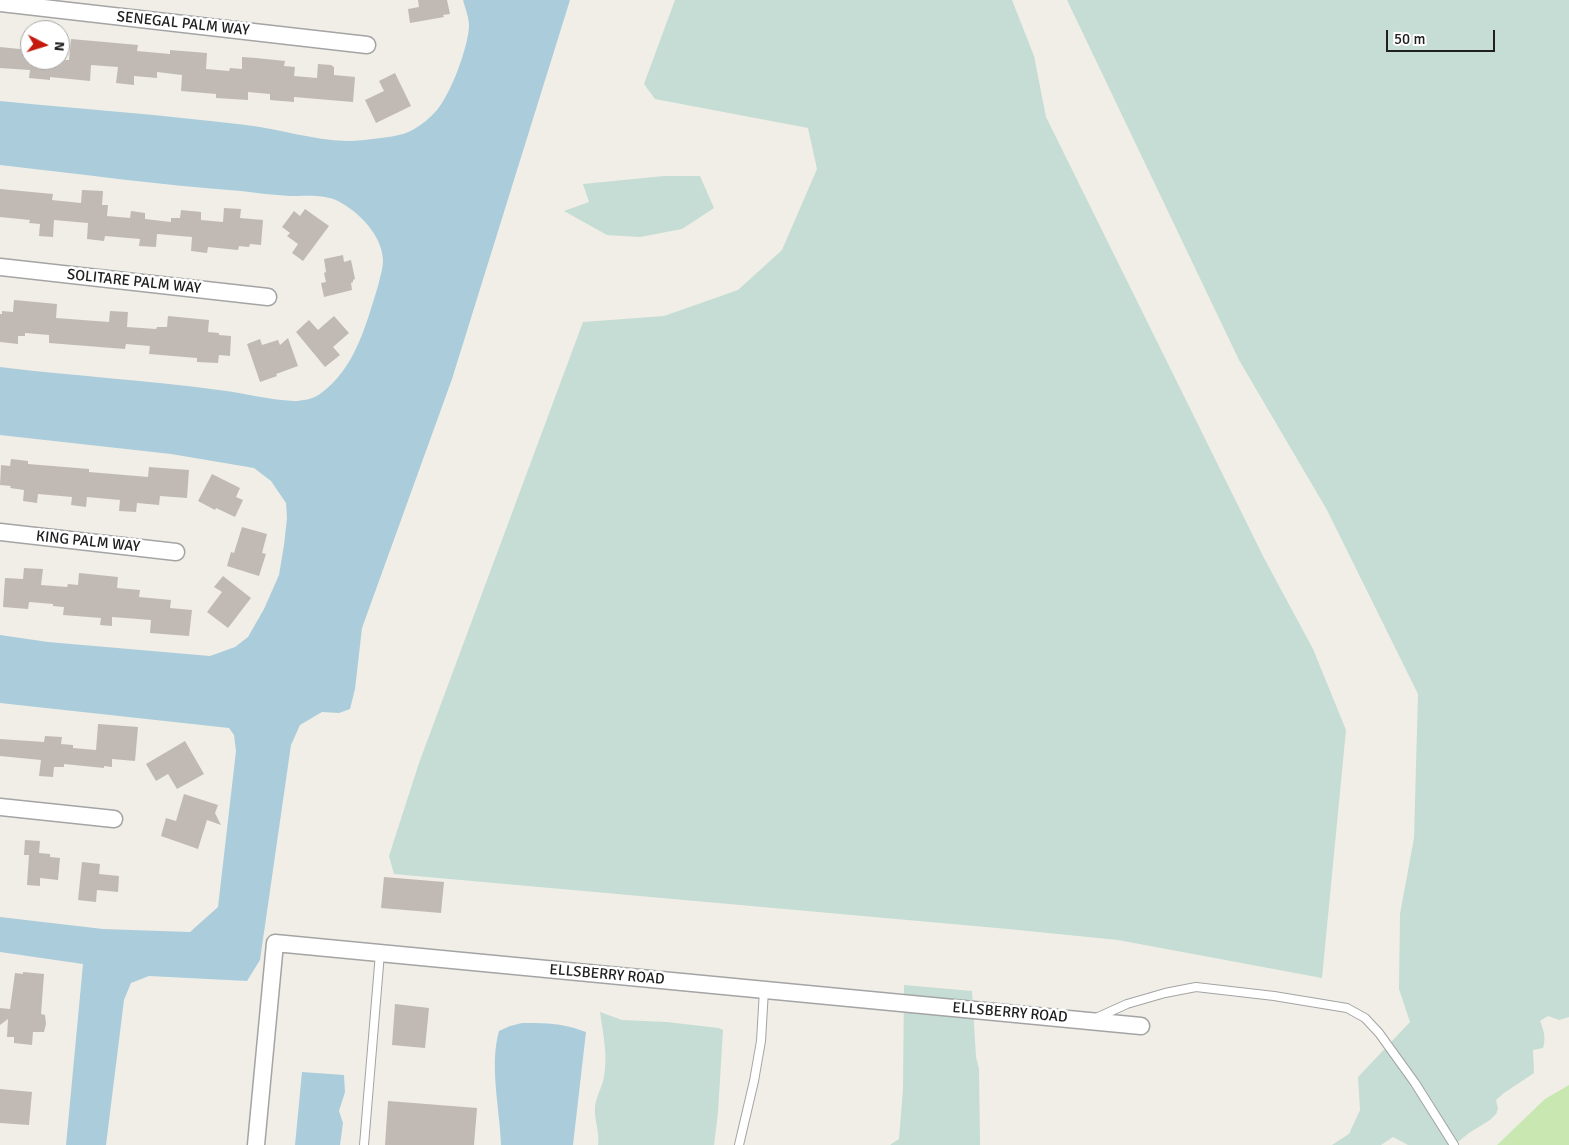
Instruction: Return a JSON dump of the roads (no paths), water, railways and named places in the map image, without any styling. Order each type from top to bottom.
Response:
[{"type":"street","name":"SENEGAL PALM WAY","points":[[0,3],[367,45]]},
{"type":"street","name":"SOLITARE PALM WAY","points":[[0,267],[268,297]]},
{"type":"street","name":"KING PALM WAY","points":[[0,532],[176,552]]},
{"type":"street","points":[[0,807],[114,819]]},
{"type":"street","name":"ELLSBERRY ROAD","points":[[256,1145],[274,943],[1141,1026]]},
{"type":"lane","points":[[364,1145],[380,954]]},
{"type":"lane","points":[[1089,1021],[1127,1004],[1196,987],[1290,998],[1347,1008],[1365,1018],[1379,1033],[1415,1083],[1454,1145]]},
{"type":"lane","points":[[739,1145],[760,1049],[764,990]]},
{"type":"water","points":[[463,0],[570,0],[452,379],[362,628],[355,689],[350,709],[339,713],[322,712],[300,725],[291,745],[260,960],[247,981],[149,976],[131,983],[124,1000],[106,1145],[66,1145],[83,964],[0,952],[0,917],[103,929],[190,932],[218,907],[236,751],[234,735],[229,728],[0,703],[0,635],[48,642],[210,656],[235,647],[248,637],[264,609],[279,575],[287,518],[286,503],[271,481],[254,468],[171,454],[0,435],[0,367],[228,391],[284,400],[297,401],[307,399],[320,394],[332,384],[351,359],[369,316],[380,280],[383,260],[382,251],[368,225],[354,211],[338,201],[327,197],[284,196],[180,186],[0,165],[0,101],[246,125],[334,140],[355,141],[403,134],[426,121],[437,110],[453,82],[468,35],[468,16]]},
{"type":"water","points":[[522,1023],[554,1024],[586,1032],[573,1145],[501,1145],[495,1073],[496,1044],[499,1031]]},
{"type":"water","points":[[302,1072],[344,1075],[345,1092],[339,1111],[343,1123],[340,1145],[295,1145]]}]
